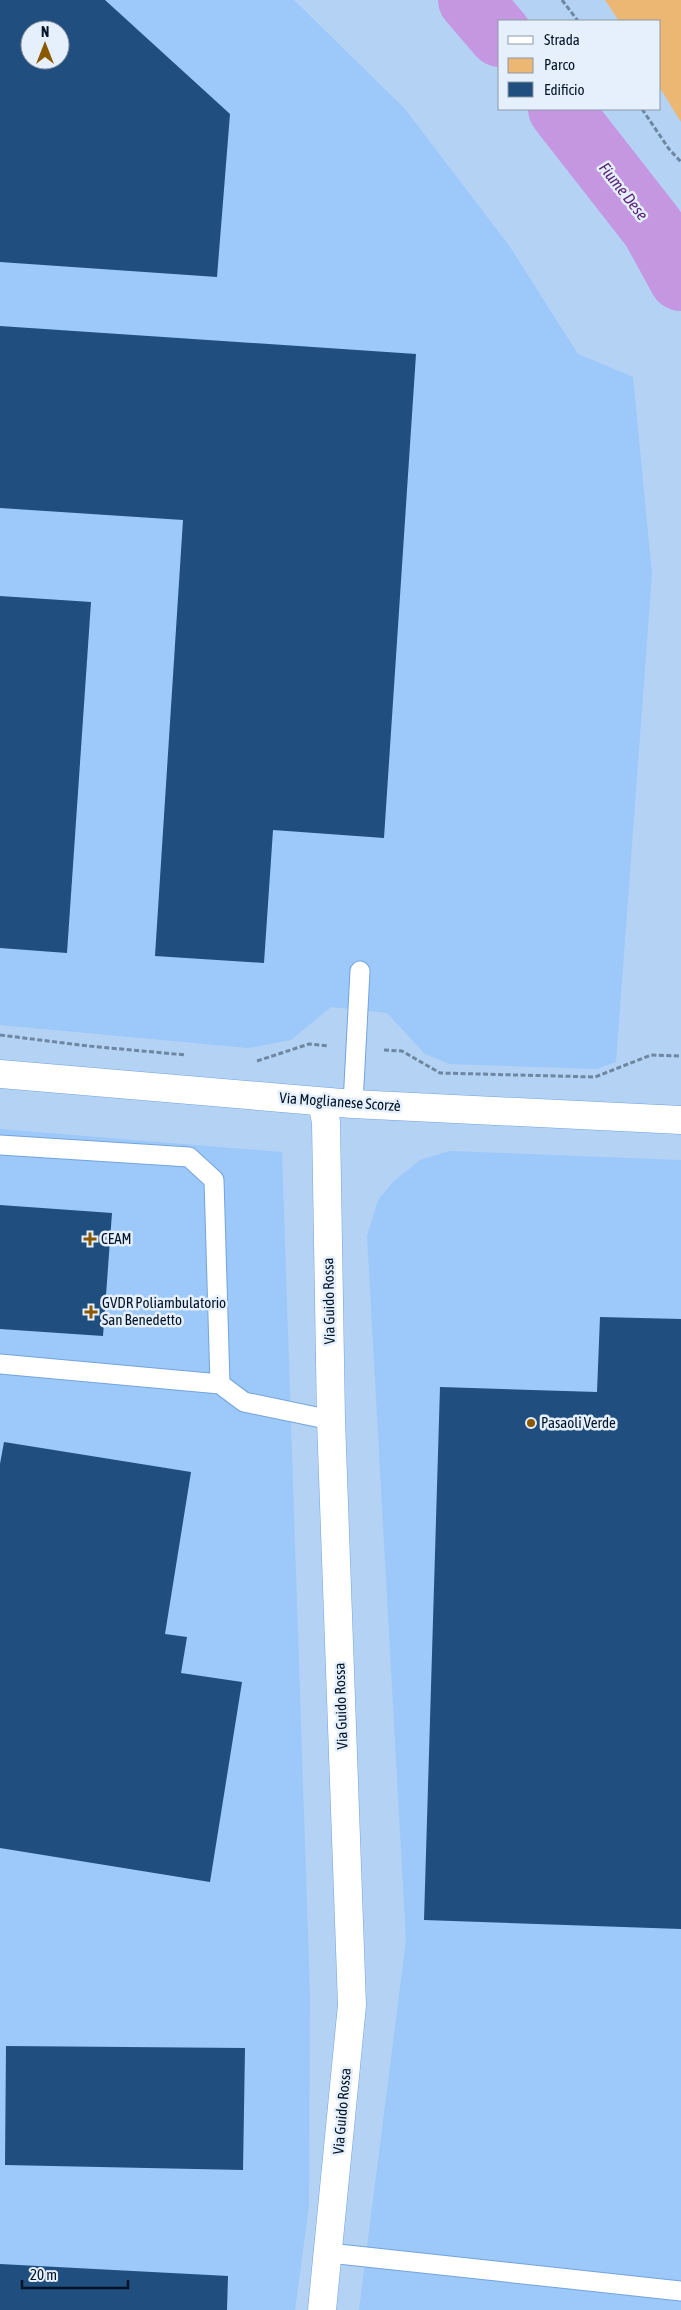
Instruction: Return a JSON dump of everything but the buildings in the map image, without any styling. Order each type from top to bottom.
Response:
[{"type":"street","name":"Via Moglianese Scorzè","points":[[0,1074],[322,1102],[681,1120]]},
{"type":"street","name":"Via Guido Rossa","points":[[322,1102],[326,1122],[331,1420],[352,2005],[322,2310]]},
{"type":"lane","points":[[353,1104],[360,972]]},
{"type":"lane","points":[[0,1145],[189,1157],[214,1180],[220,1384]]},
{"type":"lane","points":[[0,1364],[220,1384],[244,1402],[331,1420]]},
{"type":"lane","points":[[329,2253],[681,2291]]},
{"type":"path","points":[[562,0],[577,20]]},
{"type":"path","points":[[643,110],[669,149],[681,162]]},
{"type":"shaded area","points":[[0,0],[294,0],[405,109],[510,247],[578,354],[633,377],[652,574],[616,1062],[597,1069],[450,1064],[425,1054],[387,1013],[331,1007],[291,1040],[248,1048],[0,1025]]},
{"type":"shaded area","points":[[0,1129],[282,1152],[310,1995],[309,2206],[295,2310],[0,2310]]},
{"type":"shaded area","points":[[449,1151],[681,1160],[681,2310],[359,2310],[406,1940],[367,1236],[378,1200],[394,1181],[420,1160]]},
{"type":"green space","points":[[605,0],[681,0],[681,122],[661,90],[661,20],[618,20]]},
{"type":"waterway","name":"Fiume Dese","points":[[470,0],[498,33]]},
{"type":"waterway","name":"Fiume Dese","points":[[561,110],[653,228],[681,279]]},
{"type":"place","name":"CEAM","points":[[90,1239]]},
{"type":"place","name":"GVDR Poliambulatorio San Benedetto","points":[[91,1312]]},
{"type":"place","name":"Pasaoli Verde","points":[[531,1423]]}]
